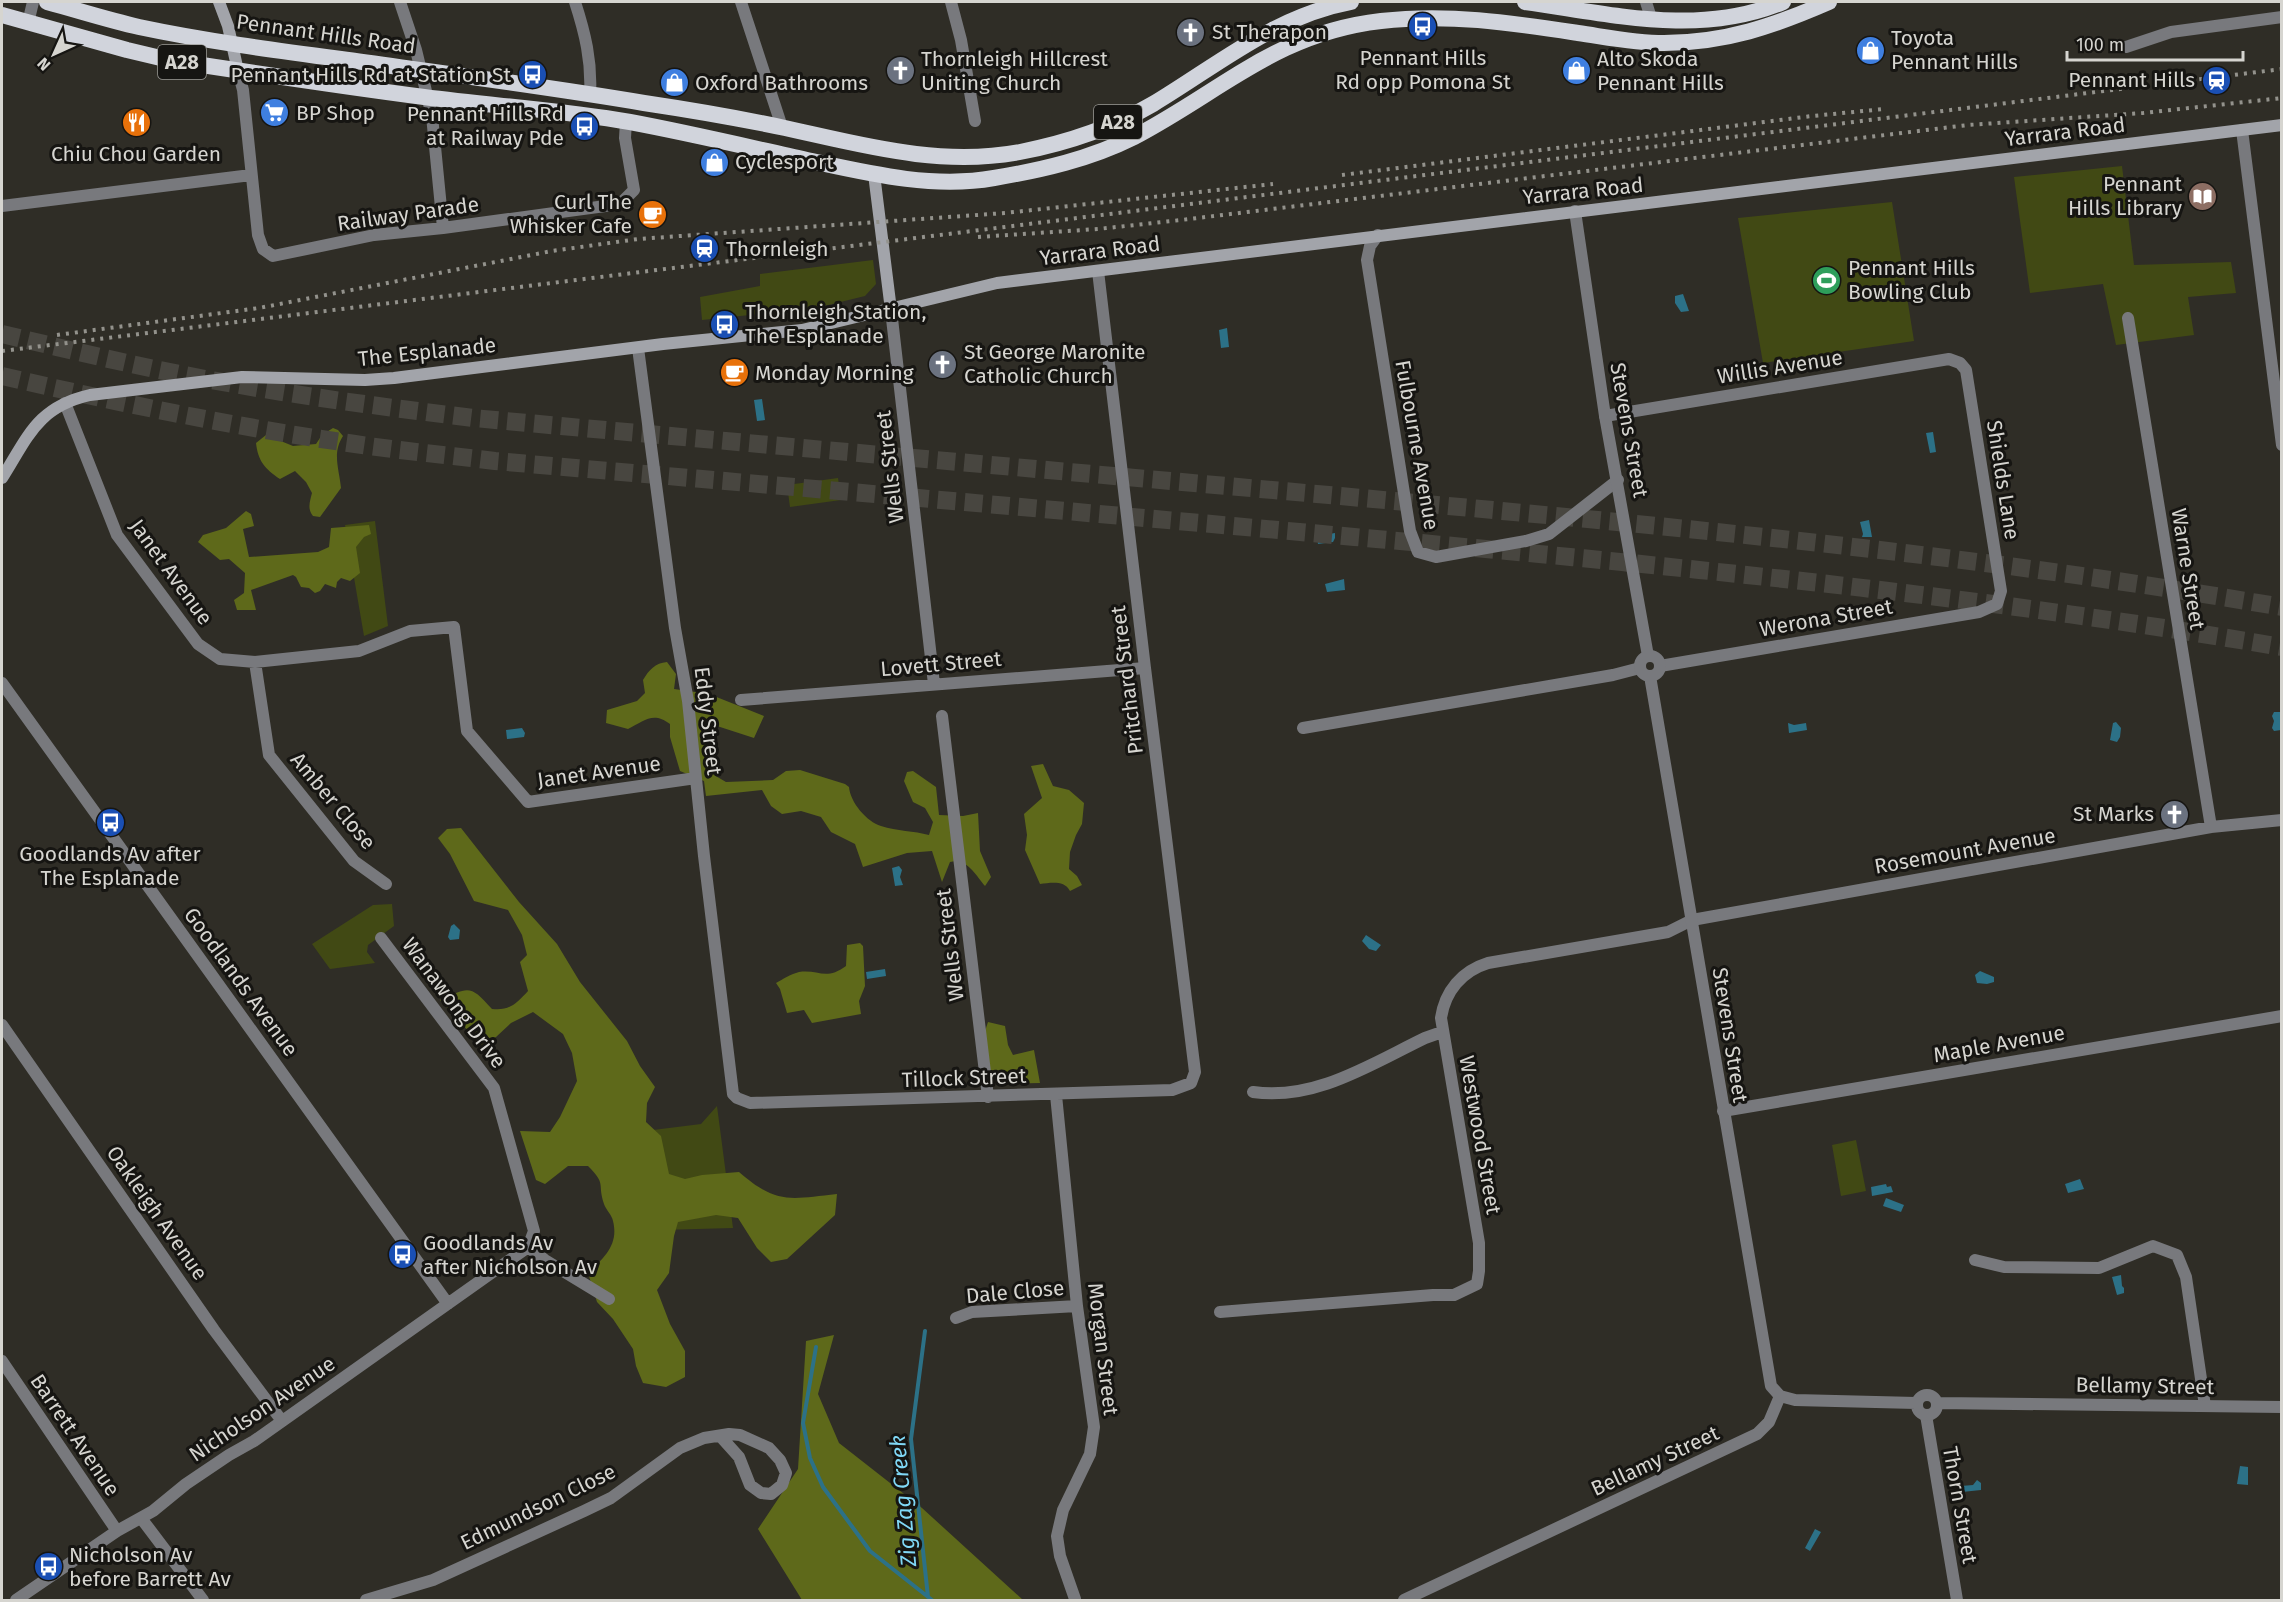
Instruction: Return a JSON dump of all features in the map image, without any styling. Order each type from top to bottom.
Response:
[{"type":"highway","name":"Pennant Hills Road","points":[[47,2],[137,26],[232,44],[591,95],[782,127],[889,151],[939,158],[984,157],[1049,147],[1089,134],[1122,121],[1151,105],[1260,35],[1289,20],[1341,2]]},
{"type":"highway","points":[[1525,2],[1652,21],[1723,18],[1784,2]]},
{"type":"highway","name":"A28","points":[[2,15],[127,50],[238,71],[428,98],[626,121],[715,138],[874,174],[940,182],[987,180],[1055,166],[1096,153],[1130,139],[1161,122],[1271,54],[1299,40],[1343,27],[1404,18],[1449,17],[1663,43],[1722,39],[1757,31],[1829,2]]},
{"type":"highway","points":[[814,134],[870,161],[874,174]]},
{"type":"main road","points":[[219,2],[238,71]]},
{"type":"main road","name":"Yarrara Road","points":[[891,310],[998,283],[2282,125]]},
{"type":"main road","name":"Wells Street","points":[[874,174],[891,310]]},
{"type":"main road","name":"The Esplanade","points":[[2,478],[27,434],[45,416],[65,403],[90,395],[220,379],[282,377],[365,380],[802,330],[891,310]]},
{"type":"street","points":[[28,23],[33,2]]},
{"type":"street","points":[[400,2],[421,70],[432,116],[443,228]]},
{"type":"street","points":[[575,2],[586,36],[591,72],[591,95]]},
{"type":"street","points":[[741,2],[782,127]]},
{"type":"street","points":[[951,2],[961,40],[975,122]]},
{"type":"street","points":[[1341,2],[1343,27]]},
{"type":"street","points":[[1646,2],[1652,21]]},
{"type":"street","points":[[2126,47],[2171,32],[2282,17]]},
{"type":"street","points":[[2,206],[251,175],[243,90],[238,71]]},
{"type":"street","name":"Railway Parade","points":[[251,175],[260,244],[267,254],[279,256],[374,236],[620,204],[634,190],[625,138],[626,121]]},
{"type":"street","points":[[2242,130],[2282,445]]},
{"type":"street","name":"Stevens Street","points":[[1575,211],[1605,416],[1648,656]]},
{"type":"street","name":"Fulbourne Avenue","points":[[1378,235],[1370,246],[1367,260],[1410,531],[1418,552],[1436,557],[1526,541],[1548,534],[1618,480]]},
{"type":"street","name":"Pritchard Street","points":[[1098,271],[1196,1072],[1191,1083]]},
{"type":"street","name":"Wells Street","points":[[891,310],[934,684]]},
{"type":"street","name":"Warne Street","points":[[2128,318],[2211,827]]},
{"type":"street","name":"Eddy Street","points":[[638,348],[673,615],[688,701],[731,1083],[737,1098]]},
{"type":"street","name":"Willis Avenue","points":[[1605,416],[1949,359],[1960,363]]},
{"type":"street","name":"Shields Lane","points":[[1960,363],[1966,370],[2001,591],[1997,604]]},
{"type":"street","name":"Janet Avenue","points":[[65,403],[112,524],[124,545],[198,644],[220,659],[255,662],[358,651],[410,631],[454,627],[467,731],[528,802],[696,778]]},
{"type":"street","name":"Werona Street","points":[[1660,666],[1979,612],[1997,604]]},
{"type":"street","points":[[1303,728],[1613,675],[1658,672],[1660,666],[1655,657],[1648,656],[1642,659],[1645,672]]},
{"type":"street","name":"Amber Close","points":[[255,662],[269,755],[354,861],[386,884]]},
{"type":"street","name":"Lovett Street","points":[[741,700],[1145,668]]},
{"type":"street","name":"Stevens Street","points":[[1645,672],[1692,920],[1767,1371],[1771,1386],[1780,1396]]},
{"type":"street","name":"Goodlands Avenue","points":[[2,684],[448,1304]]},
{"type":"street","name":"Wells Street","points":[[942,716],[988,1097]]},
{"type":"street","name":"Rosemount Avenue","points":[[1692,920],[2211,827],[2282,820]]},
{"type":"street","name":"Westwood Street","points":[[1220,1312],[1433,1294],[1454,1295],[1477,1284],[1479,1243],[1442,1032],[1441,1018],[1447,997],[1461,976],[1475,967],[1668,932],[1692,920]]},
{"type":"street","name":"Wanawong Drive","points":[[381,938],[494,1089],[534,1231],[528,1247]]},
{"type":"street","name":"Maple Avenue","points":[[1723,1111],[2282,1016]]},
{"type":"street","name":"Oakleigh Avenue","points":[[2,1025],[214,1330],[282,1421]]},
{"type":"street","points":[[1253,1092],[1279,1095],[1323,1087],[1442,1032]]},
{"type":"street","name":"Tillock Street","points":[[737,1098],[750,1104],[1056,1095],[1172,1090],[1191,1083]]},
{"type":"street","name":"Morgan Street","points":[[1056,1095],[1077,1306],[1092,1416],[1093,1443],[1063,1510],[1058,1536],[1060,1556],[1075,1599]]},
{"type":"street","points":[[1975,1260],[2004,1267],[2099,1268],[2153,1246],[2177,1255],[2186,1277],[2205,1406]]},
{"type":"street","points":[[528,1247],[609,1299]]},
{"type":"street","name":"Nicholson Avenue","points":[[16,1600],[141,1518],[229,1455],[254,1441],[528,1247]]},
{"type":"street","name":"Dale Close","points":[[956,1318],[972,1312],[1077,1306]]},
{"type":"street","name":"Barrett Avenue","points":[[2,1361],[117,1532]]},
{"type":"street","points":[[1926,1395],[1933,1397],[1937,1403],[1934,1412],[1926,1415],[1917,1410],[1916,1403],[1920,1397],[1926,1395]]},
{"type":"street","points":[[1780,1396],[1795,1400],[1916,1403]]},
{"type":"street","name":"Bellamy Street","points":[[1404,1600],[1757,1434],[1769,1422],[1780,1396]]},
{"type":"street","name":"Bellamy Street","points":[[1937,1403],[2282,1407]]},
{"type":"street","name":"Thorn Street","points":[[1926,1415],[1957,1600]]},
{"type":"street","name":"Edmundson Close","points":[[366,1600],[433,1580],[611,1498],[693,1441],[729,1434],[740,1435],[769,1448],[780,1460],[786,1473],[782,1485],[771,1494],[761,1493],[750,1485],[739,1457],[721,1437]]},
{"type":"street","points":[[141,1518],[203,1600]]},
{"type":"green space","points":[[2122,166],[2134,265],[2231,262],[2236,293],[2188,297],[2194,335],[2116,345],[2103,284],[2030,293],[2014,177]]},
{"type":"green space","name":"Pennant Hills Bowling Club","points":[[1892,202],[1914,341],[1763,363],[1738,218]]},
{"type":"green space","points":[[873,260],[876,284],[865,296],[816,308],[702,320],[700,297],[760,286],[760,274]]},
{"type":"green space","points":[[333,428],[343,436],[337,455],[341,488],[320,517],[313,516],[310,508],[312,493],[306,482],[295,471],[280,479],[266,468],[256,443],[266,435],[293,446],[316,444],[322,435]]},
{"type":"green space","points":[[838,478],[841,500],[790,507],[787,485]]},
{"type":"green space","points":[[246,511],[251,514],[254,526],[243,529],[249,557],[318,552],[329,547],[331,528],[369,525],[371,534],[364,537],[356,547],[360,573],[350,581],[341,578],[336,588],[325,584],[320,591],[315,593],[309,588],[301,587],[293,575],[251,590],[256,610],[237,610],[234,600],[244,593],[245,573],[229,559],[220,560],[198,542],[203,535],[226,528]]},
{"type":"green space","points":[[375,521],[388,626],[364,636],[345,525]]},
{"type":"green space","points":[[667,662],[676,674],[674,689],[709,694],[764,716],[754,738],[717,726],[713,755],[714,775],[726,782],[773,780],[786,771],[800,770],[845,784],[849,787],[852,799],[860,811],[876,824],[929,835],[933,822],[925,808],[913,802],[904,781],[907,772],[913,771],[936,787],[939,815],[963,816],[978,813],[980,851],[991,877],[985,886],[966,864],[956,861],[950,862],[942,882],[932,851],[907,853],[863,867],[855,844],[831,832],[821,817],[801,811],[782,814],[771,806],[762,790],[706,796],[704,781],[680,771],[670,737],[670,724],[659,718],[644,720],[628,729],[606,723],[607,710],[637,701],[645,693],[643,680],[648,673],[656,665]]},
{"type":"green space","points":[[1043,764],[1053,786],[1069,790],[1084,803],[1082,824],[1070,852],[1069,869],[1082,885],[1070,891],[1061,884],[1040,884],[1025,850],[1027,835],[1024,814],[1042,798],[1031,766]]},
{"type":"green space","points":[[461,828],[519,902],[557,944],[580,982],[627,1041],[640,1066],[655,1087],[647,1103],[646,1122],[661,1136],[669,1174],[685,1179],[739,1172],[752,1183],[774,1195],[795,1198],[837,1194],[835,1215],[787,1259],[771,1262],[757,1248],[738,1218],[716,1215],[678,1222],[669,1273],[657,1290],[670,1324],[685,1351],[685,1377],[666,1387],[643,1383],[636,1366],[633,1349],[613,1319],[597,1302],[588,1273],[609,1250],[614,1237],[612,1219],[604,1204],[598,1177],[588,1166],[568,1166],[545,1184],[536,1180],[520,1131],[550,1132],[560,1117],[577,1081],[572,1053],[563,1034],[533,1012],[511,1023],[482,1046],[440,1000],[457,992],[469,990],[479,995],[492,1009],[503,1009],[516,1003],[528,991],[520,962],[527,955],[522,935],[508,910],[474,901],[450,854],[438,838],[447,829]]},
{"type":"green space","points":[[392,904],[394,926],[368,945],[367,952],[375,963],[330,969],[312,944],[373,905]]},
{"type":"green space","points":[[860,943],[863,946],[865,986],[859,1001],[861,1014],[812,1023],[804,1010],[787,1013],[776,983],[799,972],[833,973],[846,966],[847,945]]},
{"type":"green space","points":[[988,1022],[1005,1026],[1008,1045],[1013,1055],[1034,1050],[1040,1083],[999,1084],[991,1077],[985,1031]]},
{"type":"green space","points":[[717,1106],[733,1228],[661,1230],[653,1130],[701,1124]]},
{"type":"green space","points":[[1856,1140],[1866,1191],[1841,1196],[1832,1145]]},
{"type":"green space","points":[[834,1335],[818,1394],[839,1443],[922,1508],[1023,1600],[802,1600],[758,1529],[798,1469],[806,1341]]},
{"type":"water","points":[[1683,294],[1689,311],[1681,312],[1675,303],[1675,296]]},
{"type":"water","points":[[1227,328],[1229,347],[1221,348],[1219,330]]},
{"type":"water","points":[[762,399],[765,420],[757,421],[754,400]]},
{"type":"water","points":[[1933,432],[1936,452],[1930,453],[1926,433]]},
{"type":"water","points":[[1869,520],[1872,537],[1862,537],[1860,522]]},
{"type":"water","points":[[1335,533],[1333,542],[1318,544],[1317,536]]},
{"type":"water","points":[[1344,579],[1345,590],[1327,592],[1325,584]]},
{"type":"water","points":[[2274,712],[2280,712],[2281,730],[2274,731],[2272,728]]},
{"type":"water","points":[[2116,722],[2121,728],[2117,742],[2110,740],[2113,723]]},
{"type":"water","points":[[1788,723],[1794,725],[1806,723],[1807,730],[1789,733]]},
{"type":"water","points":[[522,728],[525,733],[524,737],[507,739],[506,730]]},
{"type":"water","points":[[899,866],[902,870],[900,877],[903,885],[895,886],[892,868]]},
{"type":"water","points":[[454,924],[460,930],[459,939],[450,940],[448,937],[451,926]]},
{"type":"water","points":[[1366,935],[1381,945],[1376,951],[1369,949],[1362,941]]},
{"type":"water","points":[[885,969],[886,976],[867,979],[866,972]]},
{"type":"water","points":[[1980,971],[1994,977],[1994,982],[1977,983],[1975,975]]},
{"type":"water","points":[[2080,1179],[2084,1189],[2068,1193],[2065,1184]]},
{"type":"water","points":[[1886,1184],[1887,1187],[1891,1186],[1893,1192],[1872,1196],[1871,1187]]},
{"type":"water","points":[[1886,1198],[1904,1205],[1901,1212],[1883,1206]]},
{"type":"water","points":[[2121,1275],[2124,1293],[2117,1295],[2112,1277]]},
{"type":"water","points":[[2240,1466],[2248,1467],[2248,1485],[2237,1484]]},
{"type":"water","points":[[1977,1480],[1981,1483],[1981,1490],[1962,1492],[1961,1486],[1973,1485]]},
{"type":"water","points":[[1815,1529],[1821,1532],[1810,1551],[1805,1548]]},
{"type":"waterway","name":"Zig Zag Creek","points":[[925,1331],[911,1439],[928,1597]]},
{"type":"waterway","name":"Zig Zag Creek","points":[[816,1347],[803,1423],[810,1458],[823,1487],[870,1551],[932,1600]]},
{"type":"tunnel","points":[[2,334],[205,379],[323,398],[473,418],[1687,529],[1925,555],[2282,607]]},
{"type":"tunnel","points":[[2,376],[222,422],[407,451],[495,461],[1683,568],[1923,595],[2282,647]]},
{"type":"railway","points":[[2,351],[2282,69]]},
{"type":"railway","points":[[978,237],[1098,229],[1181,220],[1968,125],[2143,113],[2282,98]]},
{"type":"railway","points":[[1342,175],[1884,109]]},
{"type":"railway","points":[[57,335],[259,308],[552,251],[638,239],[1005,213],[1273,184]]},
{"type":"place","name":"Pennant Hills Rd opp Pomona St","points":[[1423,27]]},
{"type":"place","name":"St Therapon","points":[[1191,32]]},
{"type":"place","name":"Toyota Pennant Hills","points":[[1870,50]]},
{"type":"place","name":"Thornleigh Hillcrest Uniting Church","points":[[900,71]]},
{"type":"place","name":"Alto Skoda Pennant Hills","points":[[1576,71]]},
{"type":"place","name":"Pennant Hills Rd at Station St","points":[[532,75]]},
{"type":"place","name":"Pennant Hills","points":[[2216,80]]},
{"type":"place","name":"Oxford Bathrooms","points":[[674,83]]},
{"type":"place","name":"BP Shop","points":[[275,113]]},
{"type":"place","name":"Chiu Chou Garden","points":[[136,123]]},
{"type":"place","name":"Pennant Hills Rd at Railway Pde","points":[[585,126]]},
{"type":"place","name":"Cyclesport","points":[[714,162]]},
{"type":"place","name":"Pennant Hills Library","points":[[2203,196]]},
{"type":"place","name":"Curl The Whisker Cafe","points":[[653,214]]},
{"type":"place","name":"Thornleigh","points":[[705,249]]},
{"type":"place","name":"Pennant Hills Bowling Club","points":[[1827,280]]},
{"type":"place","name":"Thornleigh Station, The Esplanade","points":[[724,324]]},
{"type":"place","name":"St George Maronite Catholic Church","points":[[943,364]]},
{"type":"place","name":"Monday Morning","points":[[734,373]]},
{"type":"place","name":"St Marks","points":[[2175,814]]},
{"type":"place","name":"Goodlands Av after The Esplanade","points":[[110,823]]},
{"type":"place","name":"Goodlands Av after Nicholson Av","points":[[402,1255]]},
{"type":"place","name":"Nicholson Av before Barrett Av","points":[[48,1567]]}]
